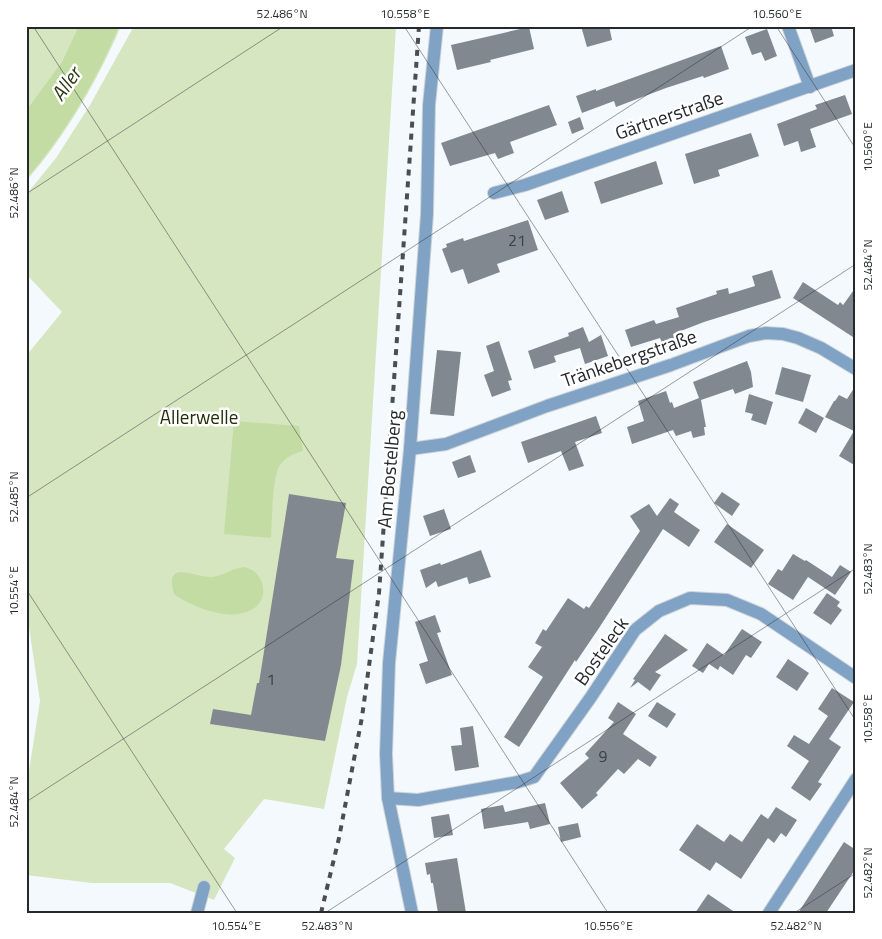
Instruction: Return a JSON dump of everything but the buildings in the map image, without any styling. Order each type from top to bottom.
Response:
[{"type":"street","name":"Am Bostelberg","points":[[412,913],[388,798],[386,754],[389,663],[410,449],[427,214],[429,105],[437,26]]},
{"type":"street","points":[[788,26],[810,86]]},
{"type":"street","name":"Gärtnerstraße","points":[[494,193],[525,185],[856,70]]},
{"type":"street","name":"Tränkebergstraße","points":[[410,449],[446,444],[547,406],[671,365],[748,336],[766,333],[783,334],[798,338],[821,348],[856,369]]},
{"type":"street","name":"Bosteleck","points":[[388,798],[418,800],[518,782],[534,777],[592,696],[635,630],[659,611],[690,598],[727,600],[761,614],[856,678]]},
{"type":"street","points":[[769,913],[856,779]]},
{"type":"street","points":[[197,913],[204,887]]},
{"type":"green space","points":[[26,26],[121,26],[102,67],[80,107],[54,146],[26,181]]},
{"type":"green space","name":"Allerwelle","points":[[134,26],[396,26],[357,664],[347,697],[324,809],[264,799],[224,849],[235,858],[214,900],[170,883],[92,883],[26,875],[26,790],[40,701],[26,607],[26,356],[62,312],[26,274],[26,195],[56,158],[90,105]]},
{"type":"water","name":"Aller","points":[[79,26],[119,26],[90,86],[66,126],[40,163],[26,179],[26,111],[62,62]]},
{"type":"water","points":[[234,421],[299,426],[303,451],[293,454],[280,465],[275,479],[271,538],[224,534]]},
{"type":"water","points":[[244,567],[257,574],[263,586],[261,600],[251,610],[242,613],[222,614],[200,608],[174,594],[173,576],[177,573],[183,572],[213,577]]},
{"type":"railway","points":[[321,913],[339,838],[362,717],[379,593],[419,26]]}]
